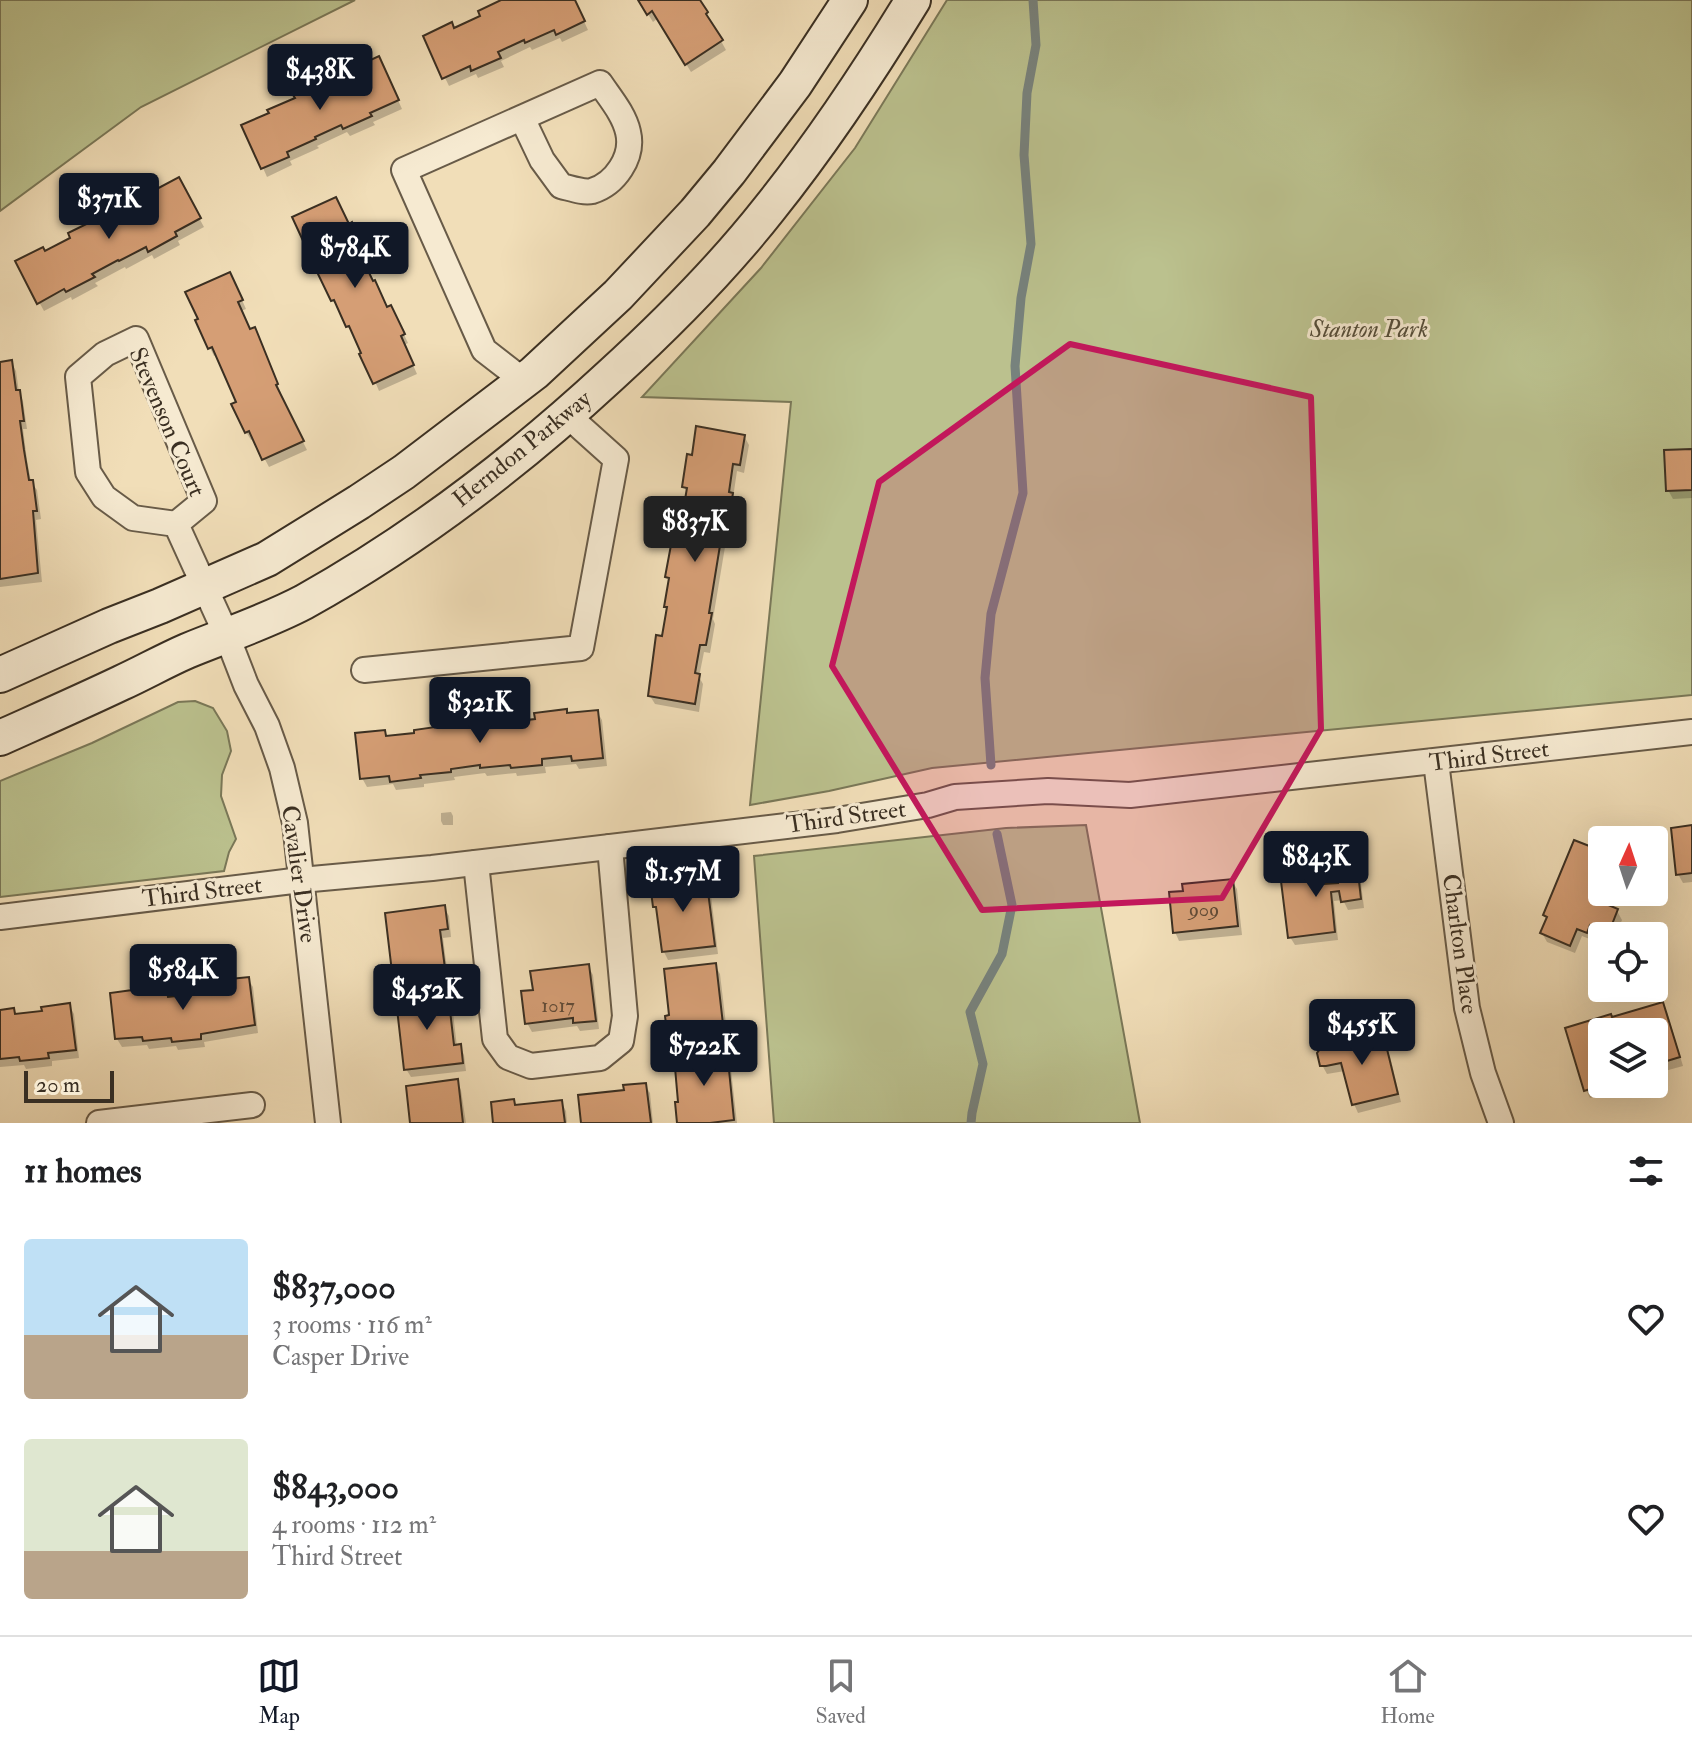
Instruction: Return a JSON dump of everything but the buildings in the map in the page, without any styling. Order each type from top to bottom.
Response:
[{"type":"main road","points":[[0,675],[267,559],[404,472],[524,381],[618,295],[695,213],[795,84],[850,0]]},
{"type":"main road","name":"Herndon Parkway","points":[[0,738],[186,651],[278,614],[348,577],[439,516],[529,448],[654,336],[768,210],[833,123],[913,0]]},
{"type":"street","points":[[522,118],[542,160],[561,186],[589,192],[613,180],[626,161],[629,134],[600,83],[404,170],[484,350],[524,381]]},
{"type":"street","name":"Stevenson Court","points":[[136,339],[204,501],[176,524],[133,518],[104,497],[88,472],[78,377],[105,354],[136,339]]},
{"type":"street","points":[[364,670],[581,648],[616,459],[567,415]]},
{"type":"street","name":"Stevenson Court","points":[[176,524],[227,636]]},
{"type":"street","name":"Cavalier Drive","points":[[227,636],[246,685],[267,726],[282,768],[295,823],[328,1123]]},
{"type":"street","name":"Third Street","points":[[0,917],[837,820],[928,805],[955,797],[1048,791],[1130,795],[1692,732]]},
{"type":"street","name":"Charlton Place","points":[[1436,762],[1467,1008],[1483,1073],[1501,1123]]},
{"type":"street","points":[[476,863],[495,1039],[508,1057],[531,1066],[600,1058],[621,1041],[625,1016],[610,847]]},
{"type":"street","points":[[110,1122],[252,1105]]},
{"type":"highlighted area","points":[[1070,344],[1311,397],[1321,729],[1222,898],[982,910],[832,666],[879,482]]},
{"type":"green space","points":[[0,0],[355,0],[141,107],[0,211]]},
{"type":"green space","name":"Stanton Park","points":[[947,0],[1692,0],[1692,695],[932,768],[750,805],[791,402],[642,397],[761,268],[855,148]]},
{"type":"green space","points":[[195,701],[213,708],[227,731],[231,751],[222,775],[221,796],[236,839],[224,871],[0,897],[0,781],[92,743],[178,702]]},
{"type":"green space","points":[[1086,825],[1140,1123],[774,1123],[754,856],[1006,828]]},
{"type":"waterway","points":[[991,765],[985,678],[991,614],[1023,493],[1015,366],[1021,298],[1031,244],[1024,155],[1027,93],[1036,45],[1033,0]]},
{"type":"waterway","points":[[971,1123],[983,1064],[970,1012],[1002,954],[1012,905],[997,834]]}]
